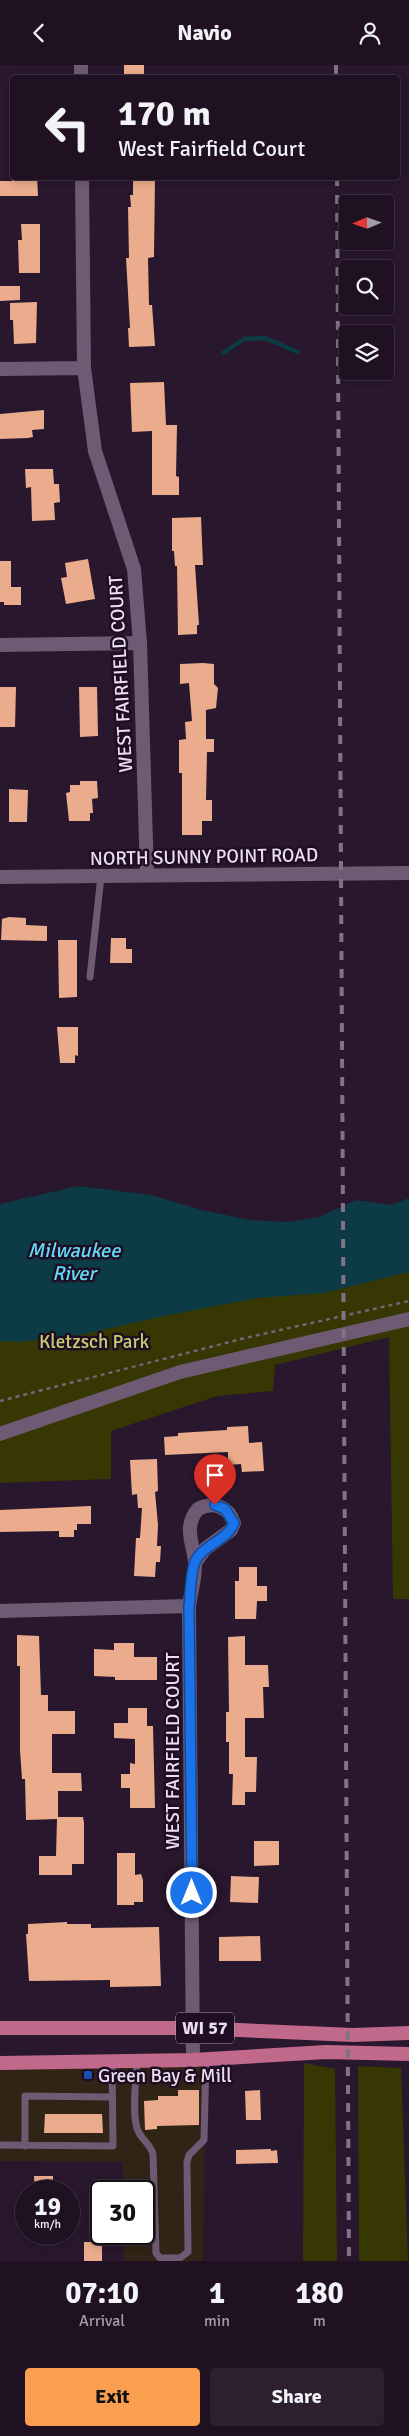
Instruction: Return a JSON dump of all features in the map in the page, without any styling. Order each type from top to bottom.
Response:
[{"type":"main road","name":"WI 57","points":[[0,2028],[193,2028],[327,2035],[409,2033]]},
{"type":"main road","name":"WI 57","points":[[0,2063],[199,2059],[326,2052],[409,2054]]},
{"type":"street","name":"WEST FAIRFIELD COURT","points":[[82,180],[84,368],[95,451],[134,569],[140,643],[147,875]]},
{"type":"street","points":[[0,369],[84,368]]},
{"type":"street","points":[[0,645],[140,643]]},
{"type":"street","name":"NORTH SUNNY POINT ROAD","points":[[0,877],[409,873]]},
{"type":"street","points":[[0,1434],[180,1372],[409,1319]]},
{"type":"street","name":"WEST FAIRFIELD COURT","points":[[195,1563],[189,1606],[193,2028],[199,2059]]},
{"type":"street","points":[[0,1611],[189,1606]]},
{"type":"lane","points":[[90,977],[101,876]]},
{"type":"lane","points":[[136,2061],[136,2126],[151,2147],[153,2154],[156,2253],[160,2258],[180,2258],[188,2252],[189,2155],[204,2140],[199,2059]]},
{"type":"lane","points":[[0,2145],[113,2146],[112,2061]]},
{"type":"lane","points":[[25,2146],[25,2096],[112,2097]]},
{"type":"path","points":[[0,1401],[44,1388],[121,1371],[245,1338],[409,1301]]},
{"type":"shaded area","points":[[206,2059],[203,2261],[124,2261],[124,2245],[155,2245],[155,2180],[123,2180],[123,2162],[0,2161],[0,2063]]},
{"type":"green space","name":"Kletzsch Park","points":[[409,1233],[409,1599],[393,1599],[389,1337],[275,1365],[273,1391],[217,1396],[111,1431],[111,1479],[0,1483],[0,1269]]},
{"type":"green space","points":[[304,2063],[335,2069],[337,2261],[303,2261]]},
{"type":"green space","points":[[358,2066],[401,2068],[408,2261],[359,2261]]},
{"type":"water","name":"Milwaukee River","points":[[78,1186],[151,1195],[202,1210],[249,1220],[288,1222],[319,1217],[356,1200],[392,1205],[409,1198],[409,1272],[324,1293],[257,1298],[159,1317],[76,1336],[18,1342],[0,1341],[0,1204]]},
{"type":"building","points":[[124,65],[144,65],[144,75],[124,75]]},
{"type":"building","points":[[37,180],[38,196],[0,196],[0,181]]},
{"type":"building","points":[[133,180],[155,180],[154,257],[148,258],[149,305],[152,305],[155,346],[129,347],[128,328],[130,328],[126,258],[129,258],[128,207],[131,207],[130,195],[133,195]]},
{"type":"building","points":[[21,224],[40,224],[40,273],[19,273],[18,240],[22,240]]},
{"type":"building","points":[[0,286],[20,286],[20,300],[0,301]]},
{"type":"building","points":[[37,302],[36,343],[14,344],[13,320],[10,320],[10,303]]},
{"type":"building","points":[[164,382],[166,425],[177,425],[176,476],[179,477],[179,495],[152,495],[152,431],[132,432],[130,383]]},
{"type":"building","points":[[44,410],[44,429],[32,430],[33,437],[0,439],[0,414]]},
{"type":"building","points":[[25,469],[53,469],[54,484],[59,484],[60,502],[54,503],[55,520],[32,521],[31,487],[26,488]]},
{"type":"building","points":[[201,517],[203,565],[195,565],[199,625],[197,625],[197,634],[178,635],[177,566],[175,566],[174,551],[172,551],[172,518]]},
{"type":"building","points":[[88,559],[95,599],[66,604],[61,578],[67,577],[65,563]]},
{"type":"building","points":[[0,561],[11,561],[11,587],[21,587],[21,605],[4,605],[4,602],[0,602]]},
{"type":"building","points":[[180,664],[214,664],[214,684],[218,688],[216,708],[206,710],[206,739],[214,739],[214,752],[207,752],[206,800],[212,800],[212,821],[202,821],[202,835],[182,835],[182,773],[179,773],[179,740],[186,739],[185,722],[192,721],[189,683],[180,684]]},
{"type":"building","points":[[0,687],[16,687],[15,727],[0,727]]},
{"type":"building","points":[[79,687],[97,687],[98,736],[80,737]]},
{"type":"building","points":[[80,781],[97,781],[98,798],[92,799],[93,813],[90,813],[90,821],[69,821],[66,793],[70,792],[70,785],[80,785]]},
{"type":"building","points":[[9,789],[28,790],[27,822],[9,822]]},
{"type":"building","points":[[9,917],[26,918],[26,925],[47,926],[47,941],[1,940],[2,919]]},
{"type":"building","points":[[111,938],[126,938],[126,949],[132,949],[132,963],[110,963]]},
{"type":"building","points":[[58,940],[77,940],[77,997],[59,998]]},
{"type":"building","points":[[57,1027],[78,1027],[78,1056],[75,1055],[75,1063],[60,1063]]},
{"type":"building","points":[[248,1426],[249,1443],[262,1442],[264,1471],[242,1472],[241,1464],[228,1465],[228,1452],[165,1455],[164,1437],[178,1436],[178,1433],[227,1430],[227,1427]]},
{"type":"building","points":[[157,1459],[158,1491],[155,1492],[158,1525],[157,1546],[161,1546],[160,1562],[156,1562],[155,1577],[134,1576],[136,1538],[140,1538],[142,1508],[138,1508],[137,1494],[132,1495],[130,1460]]},
{"type":"building","points":[[91,1506],[91,1524],[77,1524],[77,1530],[74,1530],[74,1537],[59,1537],[59,1531],[0,1532],[0,1510]]},
{"type":"building","points":[[239,1567],[257,1567],[257,1586],[267,1586],[267,1601],[257,1601],[256,1619],[235,1619],[235,1581],[239,1581]]},
{"type":"building","points":[[17,1635],[39,1636],[41,1695],[48,1695],[48,1711],[75,1711],[75,1734],[52,1734],[52,1773],[81,1773],[82,1791],[58,1791],[58,1817],[83,1817],[84,1823],[84,1864],[72,1864],[72,1875],[39,1875],[39,1856],[56,1856],[57,1819],[26,1820],[25,1779],[22,1779],[20,1750],[20,1666],[17,1666]]},
{"type":"building","points":[[245,1636],[245,1665],[268,1665],[269,1687],[263,1687],[264,1718],[245,1718],[245,1757],[257,1757],[256,1792],[245,1792],[245,1805],[232,1805],[233,1774],[229,1774],[229,1742],[226,1742],[226,1712],[229,1712],[228,1637]]},
{"type":"building","points":[[114,1643],[134,1643],[134,1657],[157,1657],[157,1680],[115,1680],[115,1677],[94,1676],[94,1649],[114,1650]]},
{"type":"building","points":[[128,1708],[147,1708],[147,1726],[153,1726],[155,1808],[130,1808],[130,1788],[121,1788],[121,1774],[130,1774],[130,1763],[135,1764],[135,1739],[114,1738],[114,1723],[128,1723]]},
{"type":"building","points":[[254,1841],[279,1841],[279,1865],[254,1866]]},
{"type":"building","points":[[117,1853],[135,1853],[135,1875],[141,1874],[143,1880],[143,1902],[134,1902],[134,1905],[117,1905]]},
{"type":"building","points":[[231,1876],[259,1877],[258,1903],[230,1902]]},
{"type":"building","points":[[67,1922],[67,1924],[91,1924],[91,1928],[159,1927],[161,1986],[110,1987],[110,1980],[29,1981],[26,1934],[28,1934],[28,1924]]},
{"type":"building","points":[[260,1936],[261,1961],[219,1961],[219,1937]]},
{"type":"building","points":[[178,2090],[199,2090],[199,2125],[157,2126],[157,2129],[145,2130],[144,2101],[158,2100],[158,2096],[178,2096]]},
{"type":"building","points":[[260,2090],[261,2120],[246,2120],[245,2091]]},
{"type":"building","points":[[45,2114],[102,2114],[103,2133],[44,2133]]},
{"type":"building","points":[[271,2149],[271,2151],[277,2150],[278,2163],[236,2164],[236,2150]]},
{"type":"building","points":[[34,2176],[53,2176],[53,2180],[34,2180]]},
{"type":"building","points":[[84,2242],[90,2242],[90,2245],[102,2245],[102,2261],[84,2261]]},
{"type":"waterway","points":[[223,353],[244,339],[265,338],[298,352]]},
{"type":"railway","points":[[336,65],[336,75]]},
{"type":"railway","points":[[337,180],[349,2261]]},
{"type":"place","name":"Green Bay & Mill","points":[[88,2075]]},
{"type":"route","points":[[192,1893],[189,1606],[195,1563],[205,1549],[231,1530],[234,1523],[232,1517],[225,1509],[215,1505]]}]
